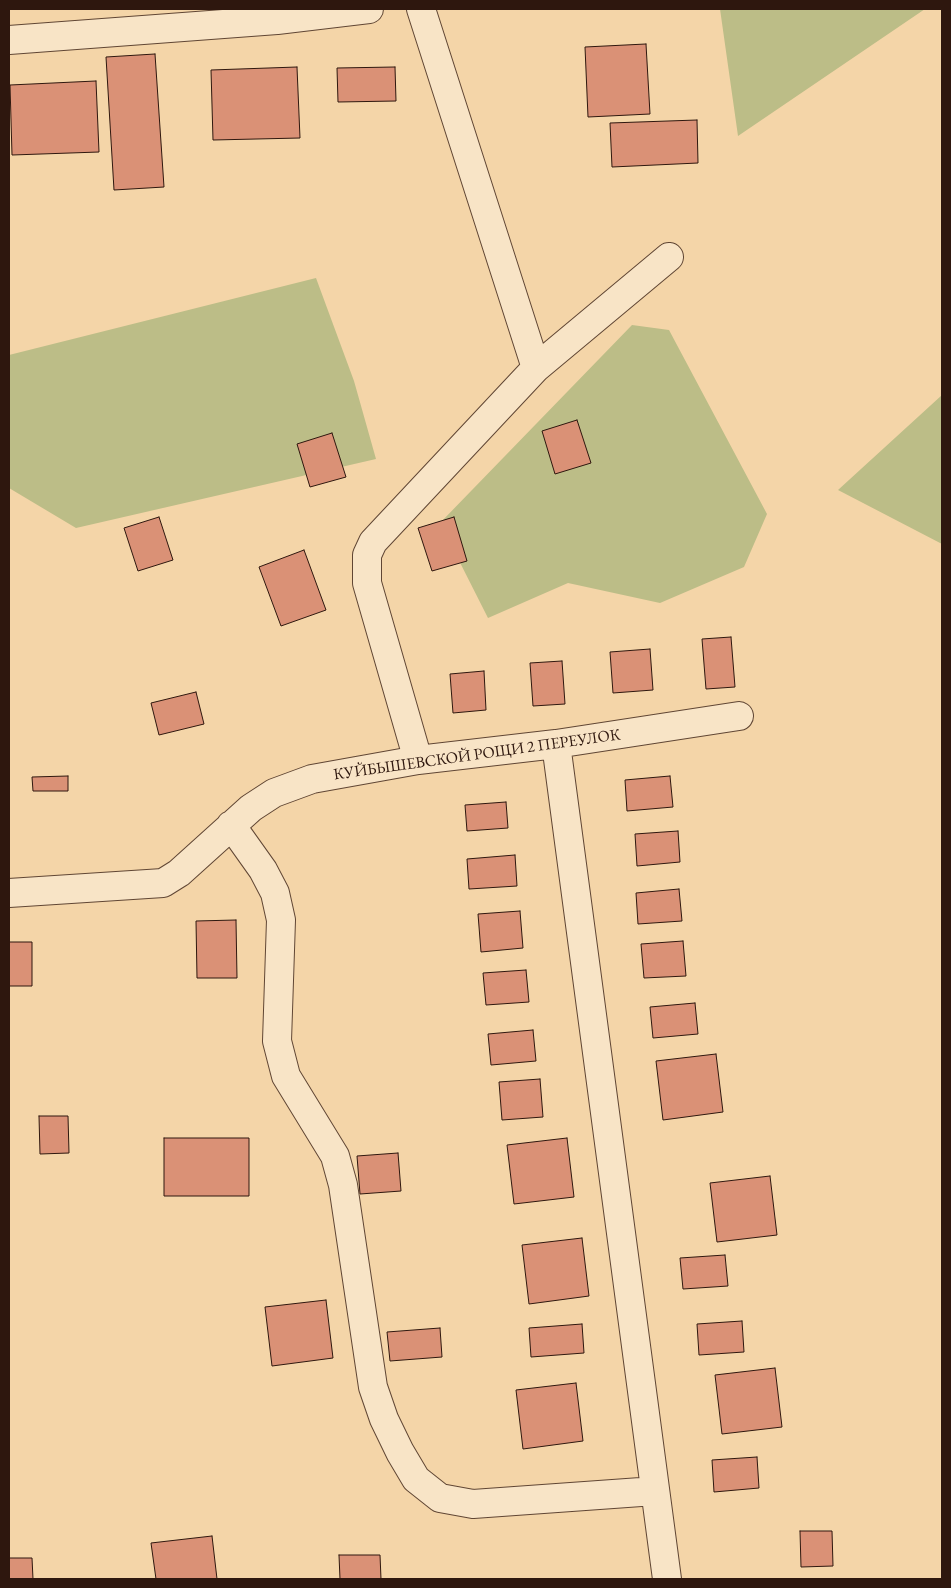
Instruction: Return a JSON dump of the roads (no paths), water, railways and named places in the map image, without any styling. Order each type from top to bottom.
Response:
[{"type":"street","points":[[9,40],[276,14],[369,9]]},
{"type":"street","points":[[421,9],[536,368]]},
{"type":"street","points":[[418,760],[367,583],[367,555],[382,530],[536,368],[669,257]]},
{"type":"street","name":"КУЙБЫШЕВСКОЙ РОЩИ 2 ПЕРЕУЛОК","points":[[9,893],[163,882],[180,873],[251,808],[274,793],[292,785],[418,760],[556,744],[738,716]]},
{"type":"street","points":[[556,744],[667,1579]]},
{"type":"street","points":[[231,825],[263,870],[275,893],[281,920],[277,1040],[286,1076],[335,1156],[344,1186],[373,1387],[384,1419],[416,1479],[440,1498],[473,1504],[655,1491]]}]
